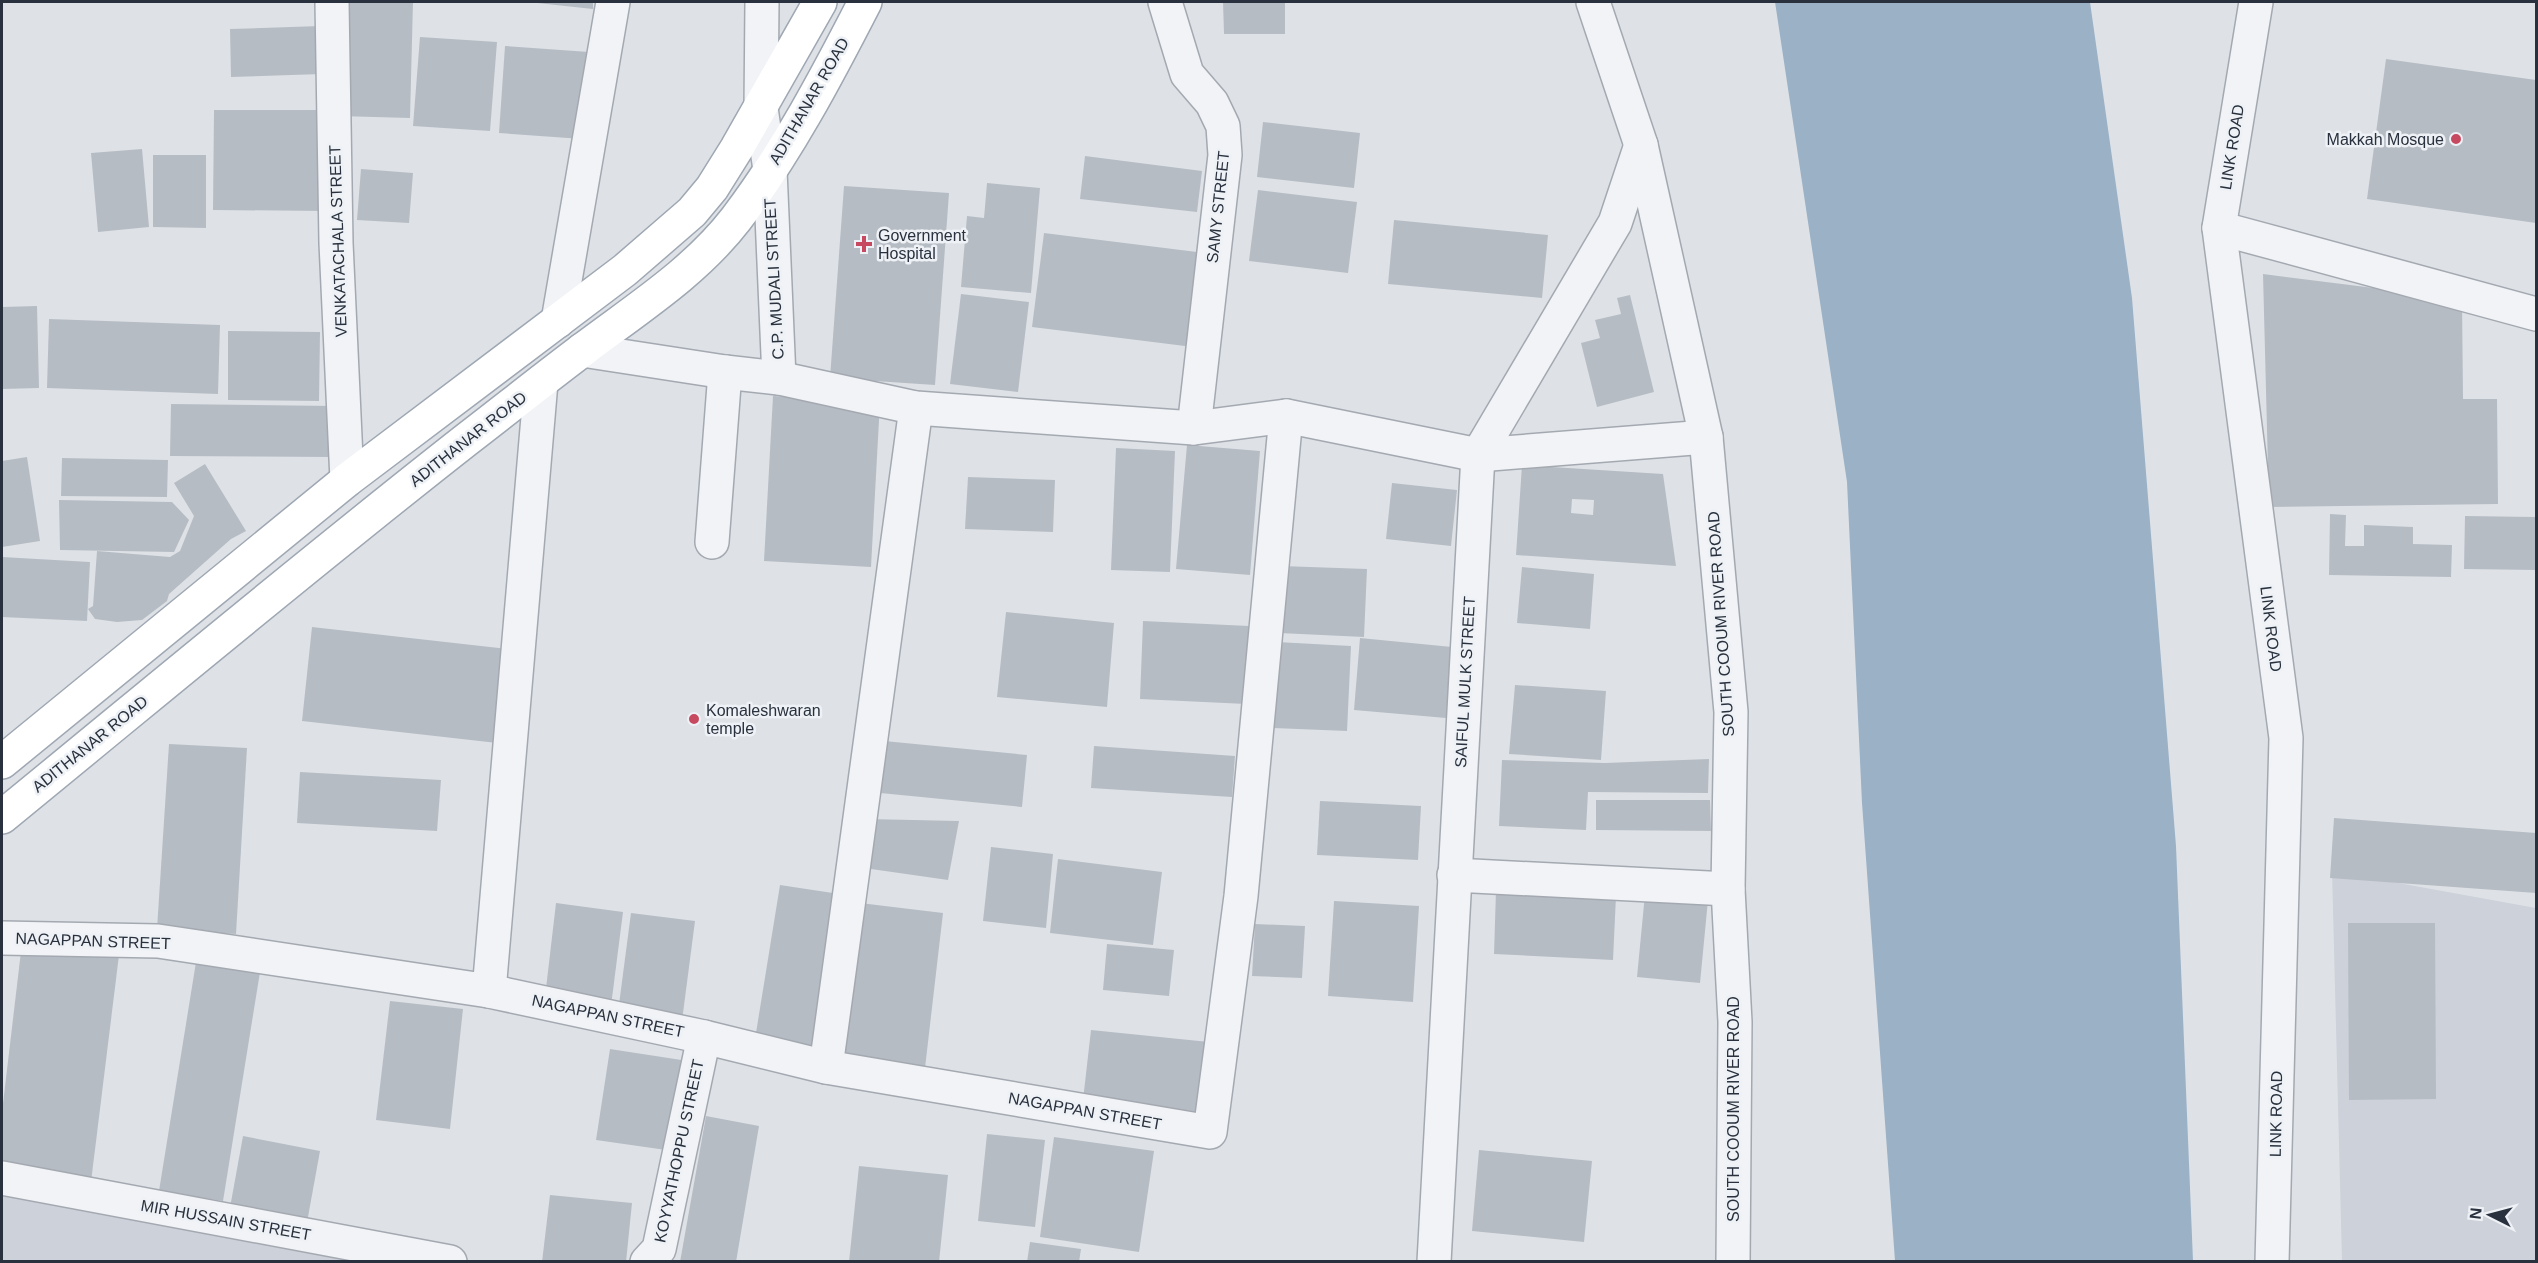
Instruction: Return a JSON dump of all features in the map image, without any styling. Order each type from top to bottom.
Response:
[{"type":"main road","points":[[2,762],[347,480],[625,270],[692,212],[712,188],[761,108],[820,2]]},
{"type":"main road","name":"ADITHANAR ROAD","points":[[2,817],[386,502],[670,285],[709,249],[735,220],[770,170],[824,82],[865,2]]},
{"type":"street","name":"VENKATACHALA STREET","points":[[332,2],[336,243],[347,480]]},
{"type":"street","points":[[558,321],[613,2]]},
{"type":"street","name":"C.P. MUDALI STREET","points":[[762,2],[761,108],[770,170],[779,378]]},
{"type":"street","name":"SAMY STREET","points":[[1165,2],[1187,74],[1212,103],[1223,126],[1225,155],[1194,428]]},
{"type":"street","name":"SOUTH COOUM RIVER ROAD","points":[[1593,2],[1641,145],[1706,437],[1731,712],[1728,889],[1735,1022],[1733,1262]]},
{"type":"street","name":"LINK ROAD","points":[[2256,2],[2219,228],[2286,738],[2272,1262]]},
{"type":"street","name":"SAIFUL MULK STREET","points":[[1434,1262],[1478,455],[1615,223],[1641,145]]},
{"type":"street","points":[[2219,228],[2536,314]]},
{"type":"street","points":[[582,350],[779,378],[916,408],[1194,428],[1286,416],[1478,455],[1706,437]]},
{"type":"street","points":[[712,542],[725,372]]},
{"type":"street","points":[[489,991],[541,382]]},
{"type":"street","points":[[826,1067],[916,408]]},
{"type":"street","name":"NAGAPPAN STREET","points":[[2,938],[158,941],[489,991],[704,1037],[826,1067],[1210,1132],[1241,896],[1286,416]]},
{"type":"street","points":[[1454,875],[1728,889]]},
{"type":"street","name":"KOYYATHOPPU STREET","points":[[647,1262],[659,1248],[704,1037]]},
{"type":"street","name":"MIR HUSSAIN STREET","points":[[2,1178],[450,1262]]},
{"type":"shaded area","points":[[2332,871],[2536,908],[2536,1261],[2342,1261]]},
{"type":"shaded area","points":[[2,1187],[393,1261],[2,1261]]},
{"type":"water","points":[[1775,2],[2090,2],[2132,298],[2176,846],[2193,1261],[1895,1261],[1862,803],[1847,482]]},
{"type":"building","points":[[342,2],[413,2],[410,118],[338,116]]},
{"type":"building","points":[[528,2],[593,2],[593,9]]},
{"type":"building","points":[[1223,2],[1285,2],[1285,34],[1224,34]]},
{"type":"building","points":[[320,26],[322,74],[231,77],[230,29]]},
{"type":"building","points":[[420,37],[497,42],[490,131],[413,126]]},
{"type":"building","points":[[505,46],[589,52],[582,139],[499,133]]},
{"type":"building","name":"Makkah Mosque","points":[[2386,59],[2536,80],[2536,223],[2367,199]]},
{"type":"building","points":[[214,110],[326,110],[325,211],[213,210]]},
{"type":"building","points":[[1263,122],[1360,133],[1354,188],[1257,177]]},
{"type":"building","points":[[142,149],[149,227],[98,232],[91,153]]},
{"type":"building","points":[[153,155],[206,155],[206,228],[153,227]]},
{"type":"building","points":[[1085,156],[1202,171],[1197,212],[1080,199]]},
{"type":"building","points":[[361,169],[413,173],[409,223],[357,220]]},
{"type":"building","points":[[987,183],[1040,188],[1031,293],[961,287],[967,216],[984,218]]},
{"type":"building","points":[[844,186],[949,193],[935,385],[830,378]]},
{"type":"building","points":[[1258,190],[1357,202],[1348,273],[1249,261]]},
{"type":"building","points":[[1394,220],[1548,235],[1542,298],[1388,284]]},
{"type":"building","points":[[1044,233],[1205,253],[1193,347],[1032,327]]},
{"type":"building","points":[[2263,274],[2462,299],[2463,399],[2497,399],[2498,504],[2269,507]]},
{"type":"building","points":[[961,294],[1029,302],[1018,392],[950,384]]},
{"type":"building","points":[[1630,295],[1654,392],[1597,407],[1581,343],[1600,338],[1595,320],[1621,314],[1617,298]]},
{"type":"building","points":[[37,306],[39,388],[2,389],[2,307]]},
{"type":"building","points":[[49,319],[220,325],[218,394],[47,388]]},
{"type":"building","points":[[228,331],[320,332],[319,401],[228,400]]},
{"type":"building","points":[[773,396],[880,402],[871,567],[764,561]]},
{"type":"building","points":[[171,404],[334,406],[333,457],[170,456]]},
{"type":"building","points":[[1187,445],[1260,451],[1250,575],[1176,569]]},
{"type":"building","points":[[1116,448],[1175,451],[1170,572],[1111,570]]},
{"type":"building","points":[[27,457],[40,541],[2,547],[2,461]]},
{"type":"building","points":[[62,458],[168,460],[167,497],[61,496]]},
{"type":"building","points":[[205,464],[246,531],[231,539],[169,594],[167,601],[142,620],[117,622],[95,619],[88,609],[93,606],[97,551],[170,557],[180,551],[194,516],[174,483]]},
{"type":"building","points":[[1522,465],[1663,474],[1676,566],[1516,555]],"holes":[[[1572,499],[1594,500],[1593,515],[1571,513]]]},
{"type":"building","points":[[968,477],[1055,480],[1053,532],[965,529]]},
{"type":"building","points":[[1392,483],[1457,490],[1451,546],[1386,539]]},
{"type":"building","points":[[59,500],[172,502],[189,520],[174,552],[60,550]]},
{"type":"building","points":[[2330,514],[2346,515],[2345,546],[2364,546],[2364,525],[2413,527],[2413,544],[2452,545],[2451,577],[2329,575]]},
{"type":"building","points":[[2465,516],[2536,517],[2536,570],[2464,569]]},
{"type":"building","points":[[2,557],[90,562],[87,621],[2,617]]},
{"type":"building","points":[[1281,566],[1367,569],[1364,637],[1279,633]]},
{"type":"building","points":[[1522,567],[1594,574],[1590,629],[1517,623]]},
{"type":"building","points":[[1006,612],[1114,623],[1107,707],[997,697]]},
{"type":"building","points":[[1143,621],[1249,626],[1246,704],[1140,699]]},
{"type":"building","points":[[312,627],[516,650],[506,744],[302,721]]},
{"type":"building","points":[[1360,638],[1452,647],[1446,718],[1354,710]]},
{"type":"building","points":[[1277,642],[1351,646],[1347,731],[1273,728]]},
{"type":"building","points":[[1515,685],[1606,691],[1601,760],[1509,754]]},
{"type":"building","points":[[874,740],[1027,755],[1022,807],[870,792]]},
{"type":"building","points":[[169,744],[247,748],[236,934],[157,929]]},
{"type":"building","points":[[1094,746],[1235,756],[1232,797],[1091,788]]},
{"type":"building","points":[[1709,759],[1708,793],[1588,792],[1586,830],[1499,826],[1502,760],[1605,763]]},
{"type":"building","points":[[300,772],[441,780],[437,831],[297,823]]},
{"type":"building","points":[[1596,800],[1710,800],[1711,831],[1596,830]]},
{"type":"building","points":[[1320,801],[1421,806],[1418,860],[1317,855]]},
{"type":"building","points":[[2334,818],[2536,833],[2536,893],[2330,878]]},
{"type":"building","points":[[867,819],[959,821],[948,880],[864,868]]},
{"type":"building","points":[[991,847],[1053,854],[1046,928],[983,921]]},
{"type":"building","points":[[1058,859],[1162,872],[1153,945],[1050,933]]},
{"type":"building","points":[[780,885],[846,895],[822,1049],[755,1039]]},
{"type":"building","points":[[1496,890],[1616,896],[1613,960],[1494,954]]},
{"type":"building","points":[[1645,894],[1708,900],[1700,983],[1637,977]]},
{"type":"building","points":[[1334,901],[1419,906],[1413,1002],[1328,996]]},
{"type":"building","points":[[556,903],[623,912],[611,1006],[545,997]]},
{"type":"building","points":[[860,903],[943,913],[925,1068],[842,1058]]},
{"type":"building","points":[[631,913],[695,921],[682,1021],[618,1012]]},
{"type":"building","points":[[2348,923],[2435,923],[2436,1099],[2349,1100]]},
{"type":"building","points":[[1255,924],[1305,926],[1302,978],[1252,976]]},
{"type":"building","points":[[22,943],[119,955],[91,1182],[2,1171],[2,1112]]},
{"type":"building","points":[[1107,944],[1174,950],[1169,996],[1103,990]]},
{"type":"building","points":[[196,962],[260,972],[223,1201],[159,1191]]},
{"type":"building","points":[[390,1001],[463,1009],[450,1129],[376,1120]]},
{"type":"building","points":[[1091,1030],[1209,1042],[1202,1112],[1083,1100]]},
{"type":"building","points":[[610,1049],[688,1061],[673,1151],[596,1140]]},
{"type":"building","points":[[706,1116],[759,1126],[736,1262],[680,1262]]},
{"type":"building","points":[[987,1134],[1045,1140],[1035,1227],[978,1221]]},
{"type":"building","points":[[243,1136],[320,1151],[306,1228],[229,1213]]},
{"type":"building","points":[[1054,1137],[1154,1151],[1139,1252],[1040,1237]]},
{"type":"building","points":[[1479,1150],[1592,1161],[1584,1242],[1472,1231]]},
{"type":"building","points":[[859,1166],[948,1175],[939,1262],[849,1262]]},
{"type":"building","points":[[550,1195],[632,1203],[626,1262],[542,1262]]},
{"type":"building","points":[[1030,1242],[1081,1249],[1079,1262],[1027,1262]]},
{"type":"place","name":"Makkah Mosque","points":[[2456,139]]},
{"type":"place","name":"Government Hospital","points":[[864,244]]},
{"type":"place","name":"Komaleshwaran temple","points":[[694,719]]}]
